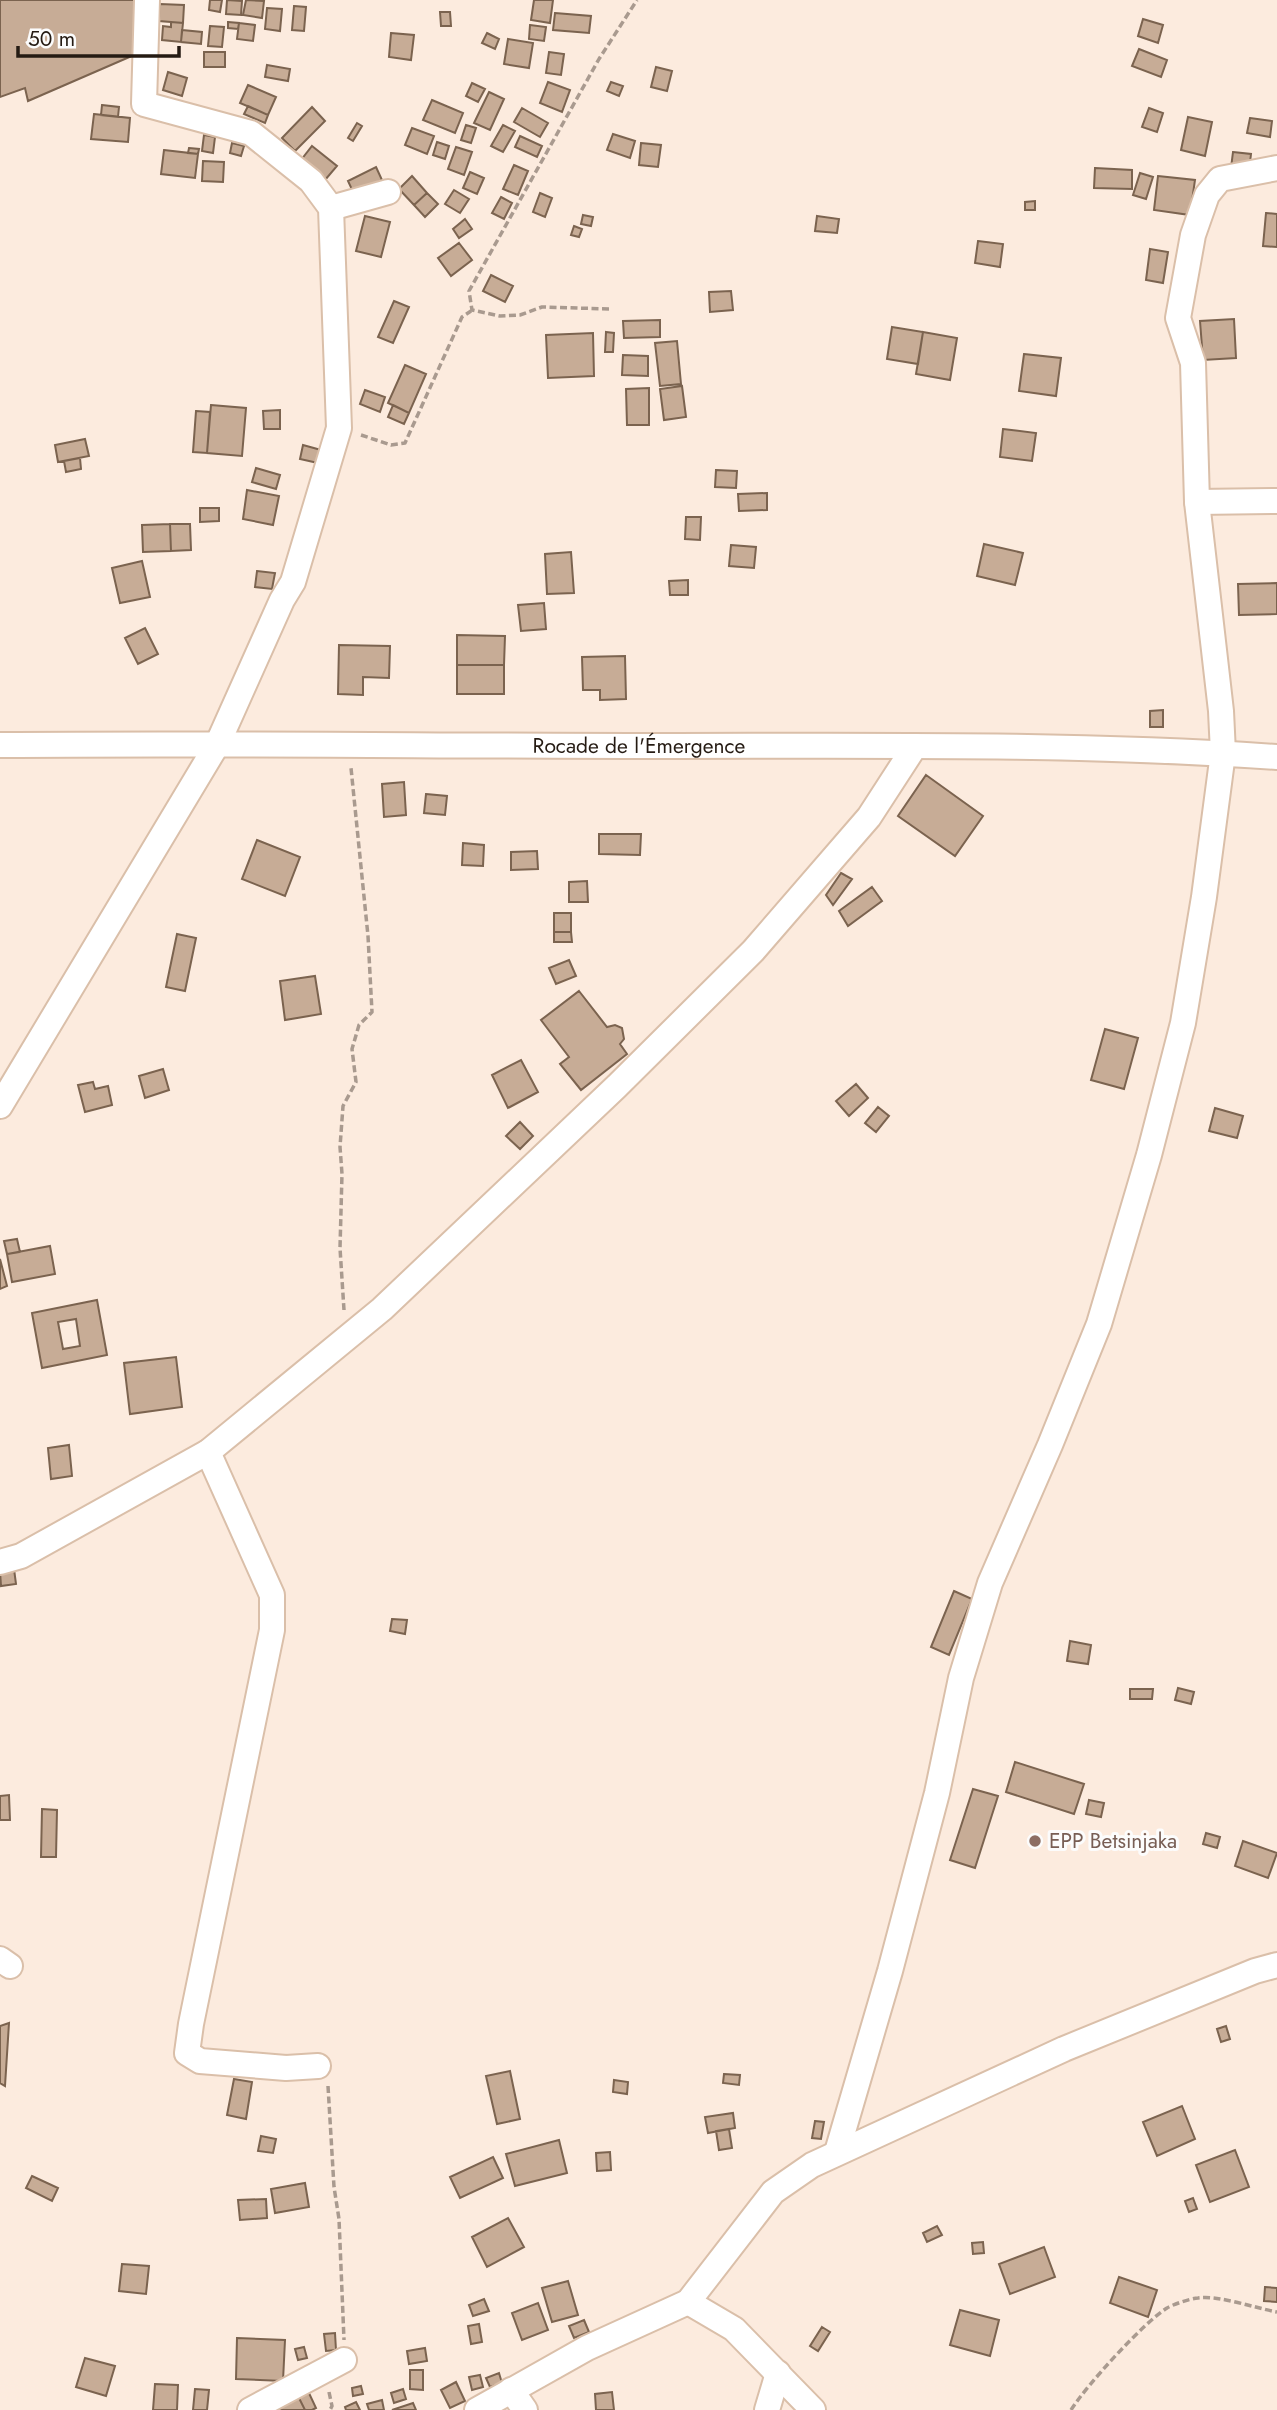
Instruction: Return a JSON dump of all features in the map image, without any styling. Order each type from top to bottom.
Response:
[{"type":"street","points":[[0,1106],[218,743],[282,600],[293,582],[339,428],[331,208],[311,181],[251,133],[144,104],[147,0]]},
{"type":"street","points":[[837,2152],[890,1970],[937,1793],[961,1678],[989,1583],[1099,1325],[1149,1154],[1183,1023],[1204,898],[1223,753],[1221,711],[1197,502],[1193,363],[1178,318],[1193,235],[1207,195],[1220,179],[1277,168]]},
{"type":"street","points":[[331,208],[388,192]]},
{"type":"street","points":[[1197,502],[1277,501]]},
{"type":"street","name":"Rocade de l'Émergence","points":[[0,745],[218,743],[348,746],[915,746],[1223,753],[1277,757]]},
{"type":"street","points":[[0,1562],[21,1556],[208,1451],[383,1309],[597,1105],[753,951],[869,817],[915,746]]},
{"type":"street","points":[[208,1451],[272,1595],[272,1630],[187,2053],[200,2061],[286,2068],[318,2066]]},
{"type":"street","points":[[477,2410],[518,2400],[587,2348],[688,2302],[774,2192],[811,2165],[1064,2049],[1277,1965]]},
{"type":"street","points":[[688,2302],[734,2329],[813,2410]]},
{"type":"street","points":[[250,2410],[344,2360]]},
{"type":"street","points":[[767,2410],[778,2373]]},
{"type":"path","points":[[472,310],[469,291],[599,59],[637,0]]},
{"type":"path","points":[[339,428],[391,445],[405,443],[462,317],[472,310],[520,316],[542,307],[610,309]]},
{"type":"path","points":[[346,1340],[340,1248],[340,1147],[343,1106],[356,1082],[352,1049],[359,1025],[372,1012],[368,936],[348,746]]},
{"type":"path","points":[[318,2066],[326,2072],[331,2116],[334,2187],[339,2219],[344,2360]]},
{"type":"path","points":[[1071,2410],[1080,2396],[1135,2337],[1168,2308],[1198,2298],[1277,2312]]},
{"type":"path","points":[[328,2388],[332,2406],[330,2410]]},
{"type":"building","points":[[0,0],[137,0],[134,55],[28,101],[25,88],[0,97]]},
{"type":"building","points":[[210,0],[222,0],[220,12],[209,10]]},
{"type":"building","points":[[227,0],[242,1],[241,15],[226,14]]},
{"type":"building","points":[[246,0],[264,1],[262,18],[243,15]]},
{"type":"building","points":[[534,0],[553,0],[550,23],[531,20]]},
{"type":"building","points":[[160,4],[184,5],[183,23],[159,21]]},
{"type":"building","points":[[294,6],[306,7],[304,31],[292,30]]},
{"type":"building","points":[[267,8],[282,9],[280,31],[265,29]]},
{"type":"building","points":[[440,12],[450,12],[451,26],[441,26]]},
{"type":"building","points":[[555,13],[591,16],[589,33],[553,30]]},
{"type":"building","points":[[1143,19],[1163,25],[1158,43],[1138,36]]},
{"type":"building","points":[[171,22],[183,23],[181,42],[162,40],[163,26],[171,27]]},
{"type":"building","points":[[228,22],[239,23],[238,29],[228,28]]},
{"type":"building","points":[[239,23],[255,25],[253,41],[237,39]]},
{"type":"building","points":[[530,25],[546,27],[544,41],[529,39]]},
{"type":"building","points":[[210,26],[224,27],[222,47],[208,46]]},
{"type":"building","points":[[182,30],[202,32],[201,44],[181,42]]},
{"type":"building","points":[[391,33],[414,35],[411,60],[389,57]]},
{"type":"building","points":[[487,33],[499,39],[495,49],[482,43]]},
{"type":"building","points":[[508,39],[533,43],[529,68],[504,64]]},
{"type":"building","points":[[1139,49],[1167,60],[1161,77],[1132,66]]},
{"type":"building","points":[[204,52],[225,52],[225,67],[204,67]]},
{"type":"building","points":[[549,52],[564,54],[561,75],[546,73]]},
{"type":"building","points":[[267,65],[290,69],[288,81],[265,77]]},
{"type":"building","points":[[656,67],[672,71],[667,91],[651,87]]},
{"type":"building","points":[[168,72],[187,78],[182,96],[163,90]]},
{"type":"building","points":[[548,82],[570,90],[562,112],[540,103]]},
{"type":"building","points":[[611,82],[623,86],[619,96],[607,91]]},
{"type":"building","points":[[472,83],[485,89],[478,102],[466,96]]},
{"type":"building","points":[[248,85],[276,97],[268,115],[240,103]]},
{"type":"building","points":[[489,92],[504,99],[490,130],[474,123]]},
{"type":"building","points":[[432,100],[463,113],[455,133],[423,120]]},
{"type":"building","points":[[102,105],[119,107],[118,117],[101,115]]},
{"type":"building","points":[[248,106],[268,115],[265,123],[244,114]]},
{"type":"building","points":[[312,107],[325,121],[295,151],[282,138]]},
{"type":"building","points":[[522,108],[548,123],[540,137],[514,122]]},
{"type":"building","points":[[1149,108],[1163,113],[1157,132],[1142,127]]},
{"type":"building","points":[[94,114],[130,118],[128,142],[91,139]]},
{"type":"building","points":[[1188,117],[1212,122],[1205,156],[1181,150]]},
{"type":"building","points":[[1250,118],[1272,121],[1270,137],[1247,133]]},
{"type":"building","points":[[357,123],[362,126],[353,141],[348,138]]},
{"type":"building","points":[[466,125],[476,128],[471,143],[461,140]]},
{"type":"building","points":[[503,125],[515,131],[503,152],[491,146]]},
{"type":"building","points":[[412,128],[434,136],[427,154],[405,145]]},
{"type":"building","points":[[613,134],[635,141],[630,158],[607,150]]},
{"type":"building","points":[[204,135],[215,137],[213,153],[202,151]]},
{"type":"building","points":[[520,136],[542,146],[537,157],[515,147]]},
{"type":"building","points":[[437,142],[449,146],[445,159],[433,155]]},
{"type":"building","points":[[232,143],[244,146],[241,156],[230,153]]},
{"type":"building","points":[[641,143],[661,145],[658,167],[639,165]]},
{"type":"building","points":[[312,146],[337,166],[325,180],[301,160]]},
{"type":"building","points":[[456,147],[472,152],[464,175],[448,169]]},
{"type":"building","points":[[189,148],[199,149],[198,154],[188,153]]},
{"type":"building","points":[[164,150],[198,154],[195,178],[161,174]]},
{"type":"building","points":[[1233,152],[1251,154],[1249,171],[1231,168]]},
{"type":"building","points":[[203,161],[224,162],[223,182],[202,181]]},
{"type":"building","points":[[514,165],[528,171],[518,195],[503,189]]},
{"type":"building","points":[[376,167],[382,180],[354,194],[348,181]]},
{"type":"building","points":[[1095,168],[1132,170],[1132,189],[1094,188]]},
{"type":"building","points":[[470,172],[484,178],[477,194],[463,188]]},
{"type":"building","points":[[1140,173],[1153,177],[1146,199],[1133,195]]},
{"type":"building","points":[[412,176],[427,193],[414,205],[399,189]]},
{"type":"building","points":[[1158,176],[1195,180],[1190,215],[1154,210]]},
{"type":"building","points":[[454,190],[469,199],[460,213],[445,204]]},
{"type":"building","points":[[427,193],[438,204],[425,217],[414,205]]},
{"type":"building","points":[[540,193],[552,198],[545,217],[533,212]]},
{"type":"building","points":[[501,197],[512,203],[504,219],[492,213]]},
{"type":"building","points":[[1035,201],[1035,210],[1025,210],[1025,202]]},
{"type":"building","points":[[1266,213],[1277,214],[1277,247],[1263,246]]},
{"type":"building","points":[[583,215],[593,217],[591,226],[581,224]]},
{"type":"building","points":[[365,216],[390,222],[381,257],[356,251]]},
{"type":"building","points":[[817,216],[839,219],[837,233],[815,231]]},
{"type":"building","points":[[465,219],[472,229],[459,238],[453,229]]},
{"type":"building","points":[[574,226],[582,229],[579,237],[571,235]]},
{"type":"building","points":[[978,241],[1003,244],[1000,267],[975,263]]},
{"type":"building","points":[[459,243],[472,260],[451,276],[438,258]]},
{"type":"building","points":[[1150,249],[1168,252],[1163,283],[1146,280]]},
{"type":"building","points":[[491,275],[513,286],[505,302],[483,291]]},
{"type":"building","points":[[731,291],[733,310],[710,312],[709,292]]},
{"type":"building","points":[[394,301],[409,307],[393,343],[378,337]]},
{"type":"building","points":[[1234,319],[1236,358],[1203,360],[1200,321]]},
{"type":"building","points":[[660,320],[660,337],[624,338],[623,321]]},
{"type":"building","points":[[892,327],[923,332],[918,364],[887,359]]},
{"type":"building","points":[[606,332],[614,333],[613,352],[605,352]]},
{"type":"building","points":[[923,332],[957,338],[950,380],[916,374]]},
{"type":"building","points":[[593,333],[594,376],[548,378],[546,335]]},
{"type":"building","points":[[677,341],[681,384],[660,386],[655,343]]},
{"type":"building","points":[[1024,354],[1061,358],[1056,396],[1019,391]]},
{"type":"building","points":[[623,355],[648,356],[648,376],[622,375]]},
{"type":"building","points":[[405,365],[426,374],[409,413],[388,403]]},
{"type":"building","points":[[682,386],[686,417],[664,420],[660,389]]},
{"type":"building","points":[[649,388],[649,425],[627,425],[626,389]]},
{"type":"building","points":[[365,390],[385,397],[380,412],[360,404]]},
{"type":"building","points":[[211,405],[246,408],[242,456],[207,453]]},
{"type":"building","points":[[393,405],[409,413],[404,424],[388,417]]},
{"type":"building","points":[[280,410],[280,429],[264,429],[263,411]]},
{"type":"building","points":[[196,411],[210,412],[207,453],[193,452]]},
{"type":"building","points":[[1003,429],[1036,433],[1032,461],[1000,457]]},
{"type":"building","points":[[85,439],[89,456],[58,462],[55,445]]},
{"type":"building","points":[[303,445],[321,450],[318,463],[300,459]]},
{"type":"building","points":[[80,458],[81,469],[66,472],[64,461]]},
{"type":"building","points":[[256,468],[280,475],[276,489],[252,482]]},
{"type":"building","points":[[716,470],[737,471],[736,488],[715,487]]},
{"type":"building","points":[[247,490],[279,496],[273,525],[243,519]]},
{"type":"building","points":[[767,493],[767,510],[739,511],[738,494]]},
{"type":"building","points":[[200,508],[219,508],[219,521],[200,522]]},
{"type":"building","points":[[686,517],[701,517],[700,540],[685,539]]},
{"type":"building","points":[[170,524],[190,524],[191,550],[171,551]]},
{"type":"building","points":[[170,524],[171,551],[143,552],[142,525]]},
{"type":"building","points":[[984,544],[1023,553],[1015,585],[977,576]]},
{"type":"building","points":[[731,545],[756,547],[754,568],[729,566]]},
{"type":"building","points":[[571,552],[574,593],[547,594],[545,554]]},
{"type":"building","points":[[142,561],[150,597],[120,603],[112,568]]},
{"type":"building","points":[[257,571],[275,573],[272,589],[255,587]]},
{"type":"building","points":[[688,580],[688,595],[670,595],[669,581]]},
{"type":"building","points":[[1277,583],[1277,614],[1239,615],[1238,584]]},
{"type":"building","points":[[544,603],[546,629],[521,631],[518,605]]},
{"type":"building","points":[[145,628],[158,654],[138,664],[125,638]]},
{"type":"building","points":[[457,635],[505,636],[504,665],[457,665]]},
{"type":"building","points":[[339,645],[390,646],[389,678],[363,677],[363,695],[338,694]]},
{"type":"building","points":[[625,656],[626,699],[600,700],[600,690],[583,690],[582,657]]},
{"type":"building","points":[[457,665],[504,665],[504,694],[457,694]]},
{"type":"building","points":[[1163,710],[1163,727],[1150,727],[1150,711]]},
{"type":"building","points":[[926,775],[983,816],[955,856],[898,816]]},
{"type":"building","points":[[404,782],[406,815],[384,817],[382,784]]},
{"type":"building","points":[[426,794],[447,796],[445,815],[424,813]]},
{"type":"building","points":[[599,834],[641,834],[640,855],[599,854]]},
{"type":"building","points":[[257,840],[300,857],[285,896],[242,879]]},
{"type":"building","points":[[463,843],[484,845],[483,866],[462,865]]},
{"type":"building","points":[[537,851],[538,869],[511,870],[511,852]]},
{"type":"building","points":[[841,873],[852,879],[833,905],[826,895]]},
{"type":"building","points":[[587,881],[588,902],[569,902],[569,882]]},
{"type":"building","points":[[872,887],[882,901],[848,926],[839,911]]},
{"type":"building","points":[[554,913],[571,913],[571,932],[554,932]]},
{"type":"building","points":[[554,932],[571,932],[572,942],[554,942]]},
{"type":"building","points":[[177,934],[196,938],[185,991],[166,987]]},
{"type":"building","points":[[569,960],[576,976],[556,984],[549,968]]},
{"type":"building","points":[[315,976],[321,1014],[285,1020],[280,981]]},
{"type":"building","points":[[579,991],[607,1027],[615,1025],[622,1028],[624,1039],[620,1044],[627,1054],[581,1090],[560,1064],[569,1057],[541,1020]]},
{"type":"building","points":[[1105,1029],[1138,1038],[1124,1089],[1091,1080]]},
{"type":"building","points":[[521,1060],[538,1092],[508,1108],[492,1075]]},
{"type":"building","points":[[163,1069],[169,1090],[145,1098],[139,1076]]},
{"type":"building","points":[[93,1082],[95,1089],[108,1086],[112,1105],[85,1112],[78,1085]]},
{"type":"building","points":[[856,1084],[868,1098],[849,1116],[836,1101]]},
{"type":"building","points":[[878,1107],[889,1116],[876,1132],[865,1123]]},
{"type":"building","points":[[1215,1108],[1243,1116],[1237,1138],[1209,1131]]},
{"type":"building","points":[[520,1122],[533,1136],[520,1149],[506,1136]]},
{"type":"building","points":[[17,1239],[20,1252],[7,1254],[4,1241]]},
{"type":"building","points":[[50,1246],[55,1274],[12,1282],[7,1254]]},
{"type":"building","points":[[0,1259],[7,1286],[0,1289]]},
{"type":"building","points":[[97,1300],[107,1355],[42,1368],[32,1313]],"holes":[[[76,1319],[80,1346],[63,1349],[58,1322]]]},
{"type":"building","points":[[176,1357],[182,1407],[130,1414],[124,1363]]},
{"type":"building","points":[[69,1445],[72,1476],[51,1479],[48,1448]]},
{"type":"building","points":[[14,1569],[16,1584],[1,1586],[0,1571]]},
{"type":"building","points":[[954,1591],[972,1599],[949,1655],[931,1647]]},
{"type":"building","points":[[392,1619],[407,1620],[405,1634],[390,1631]]},
{"type":"building","points":[[1070,1641],[1091,1645],[1088,1664],[1067,1661]]},
{"type":"building","points":[[1178,1688],[1194,1692],[1191,1704],[1175,1700]]},
{"type":"building","points":[[1130,1689],[1153,1689],[1152,1699],[1130,1699]]},
{"type":"building","points":[[1015,1762],[1084,1784],[1074,1814],[1006,1792]]},
{"type":"building","points":[[973,1789],[998,1796],[975,1868],[950,1860]]},
{"type":"building","points":[[9,1795],[10,1820],[0,1820],[0,1796]]},
{"type":"building","points":[[1089,1800],[1104,1803],[1101,1817],[1086,1814]]},
{"type":"building","points":[[42,1809],[57,1810],[56,1857],[41,1857]]},
{"type":"building","points":[[1206,1833],[1220,1837],[1217,1848],[1203,1844]]},
{"type":"building","points":[[1243,1841],[1277,1853],[1268,1878],[1235,1866]]},
{"type":"building","points":[[9,2023],[5,2086],[0,2083],[0,2026]]},
{"type":"building","points":[[1226,2026],[1230,2039],[1221,2042],[1217,2029]]},
{"type":"building","points":[[510,2071],[520,2119],[497,2124],[486,2076]]},
{"type":"building","points":[[724,2074],[740,2075],[739,2085],[723,2083]]},
{"type":"building","points":[[234,2079],[252,2082],[246,2119],[227,2115]]},
{"type":"building","points":[[614,2080],[628,2082],[627,2094],[613,2092]]},
{"type":"building","points":[[1182,2106],[1195,2139],[1157,2156],[1143,2122]]},
{"type":"building","points":[[733,2113],[735,2128],[708,2133],[705,2117]]},
{"type":"building","points":[[815,2121],[824,2122],[821,2139],[812,2138]]},
{"type":"building","points":[[729,2129],[732,2148],[719,2150],[716,2131]]},
{"type":"building","points":[[261,2136],[276,2139],[273,2153],[258,2151]]},
{"type":"building","points":[[559,2140],[567,2173],[515,2186],[506,2154]]},
{"type":"building","points":[[1235,2150],[1249,2187],[1210,2202],[1196,2165]]},
{"type":"building","points":[[610,2152],[611,2170],[597,2171],[596,2153]]},
{"type":"building","points":[[493,2157],[503,2178],[460,2198],[450,2177]]},
{"type":"building","points":[[32,2176],[58,2188],[52,2201],[26,2188]]},
{"type":"building","points":[[305,2183],[309,2207],[275,2213],[271,2189]]},
{"type":"building","points":[[1193,2198],[1197,2209],[1189,2212],[1185,2201]]},
{"type":"building","points":[[266,2199],[267,2218],[240,2220],[238,2200]]},
{"type":"building","points":[[508,2218],[524,2247],[487,2267],[472,2237]]},
{"type":"building","points":[[937,2226],[942,2235],[927,2242],[923,2233]]},
{"type":"building","points":[[983,2242],[984,2253],[973,2254],[972,2243]]},
{"type":"building","points":[[1044,2247],[1055,2277],[1010,2294],[999,2264]]},
{"type":"building","points":[[122,2264],[149,2266],[146,2294],[119,2291]]},
{"type":"building","points":[[1119,2277],[1157,2290],[1148,2317],[1110,2303]]},
{"type":"building","points":[[568,2281],[578,2315],[552,2322],[542,2288]]},
{"type":"building","points":[[1265,2287],[1277,2288],[1277,2302],[1264,2301]]},
{"type":"building","points":[[484,2299],[489,2311],[473,2316],[469,2305]]},
{"type":"building","points":[[538,2303],[548,2330],[522,2340],[512,2313]]},
{"type":"building","points":[[960,2310],[999,2320],[990,2356],[950,2345]]},
{"type":"building","points":[[584,2320],[589,2332],[574,2338],[569,2326]]},
{"type":"building","points":[[479,2324],[482,2342],[471,2344],[468,2326]]},
{"type":"building","points":[[822,2327],[830,2332],[818,2351],[810,2346]]},
{"type":"building","points":[[335,2333],[336,2350],[326,2351],[324,2334]]},
{"type":"building","points":[[237,2338],[285,2340],[283,2381],[236,2379]]},
{"type":"building","points":[[304,2347],[307,2358],[298,2360],[295,2349]]},
{"type":"building","points":[[425,2348],[427,2361],[409,2364],[407,2351]]},
{"type":"building","points":[[85,2358],[115,2366],[106,2396],[76,2387]]},
{"type":"building","points":[[410,2370],[423,2370],[423,2390],[410,2389]]},
{"type":"building","points":[[499,2373],[502,2383],[490,2387],[486,2378]]},
{"type":"building","points":[[480,2375],[483,2387],[472,2390],[469,2377]]},
{"type":"building","points":[[456,2382],[465,2401],[450,2408],[441,2390]]},
{"type":"building","points":[[155,2384],[178,2385],[177,2410],[153,2410]]},
{"type":"building","points":[[361,2386],[363,2394],[353,2396],[352,2388]]},
{"type":"building","points":[[195,2389],[209,2390],[207,2410],[193,2410]]},
{"type":"building","points":[[403,2389],[406,2399],[394,2403],[391,2393]]},
{"type":"building","points":[[308,2391],[316,2408],[312,2410],[305,2410],[298,2396]]},
{"type":"building","points":[[612,2392],[614,2410],[596,2410],[595,2394]]},
{"type":"building","points":[[298,2396],[305,2410],[274,2410]]},
{"type":"building","points":[[382,2400],[384,2410],[369,2410],[367,2404]]},
{"type":"building","points":[[356,2402],[360,2410],[346,2410],[345,2407]]},
{"type":"building","points":[[413,2403],[416,2410],[392,2410]]},
{"type":"place","name":"EPP Betsinjaka","points":[[1035,1841]]}]
